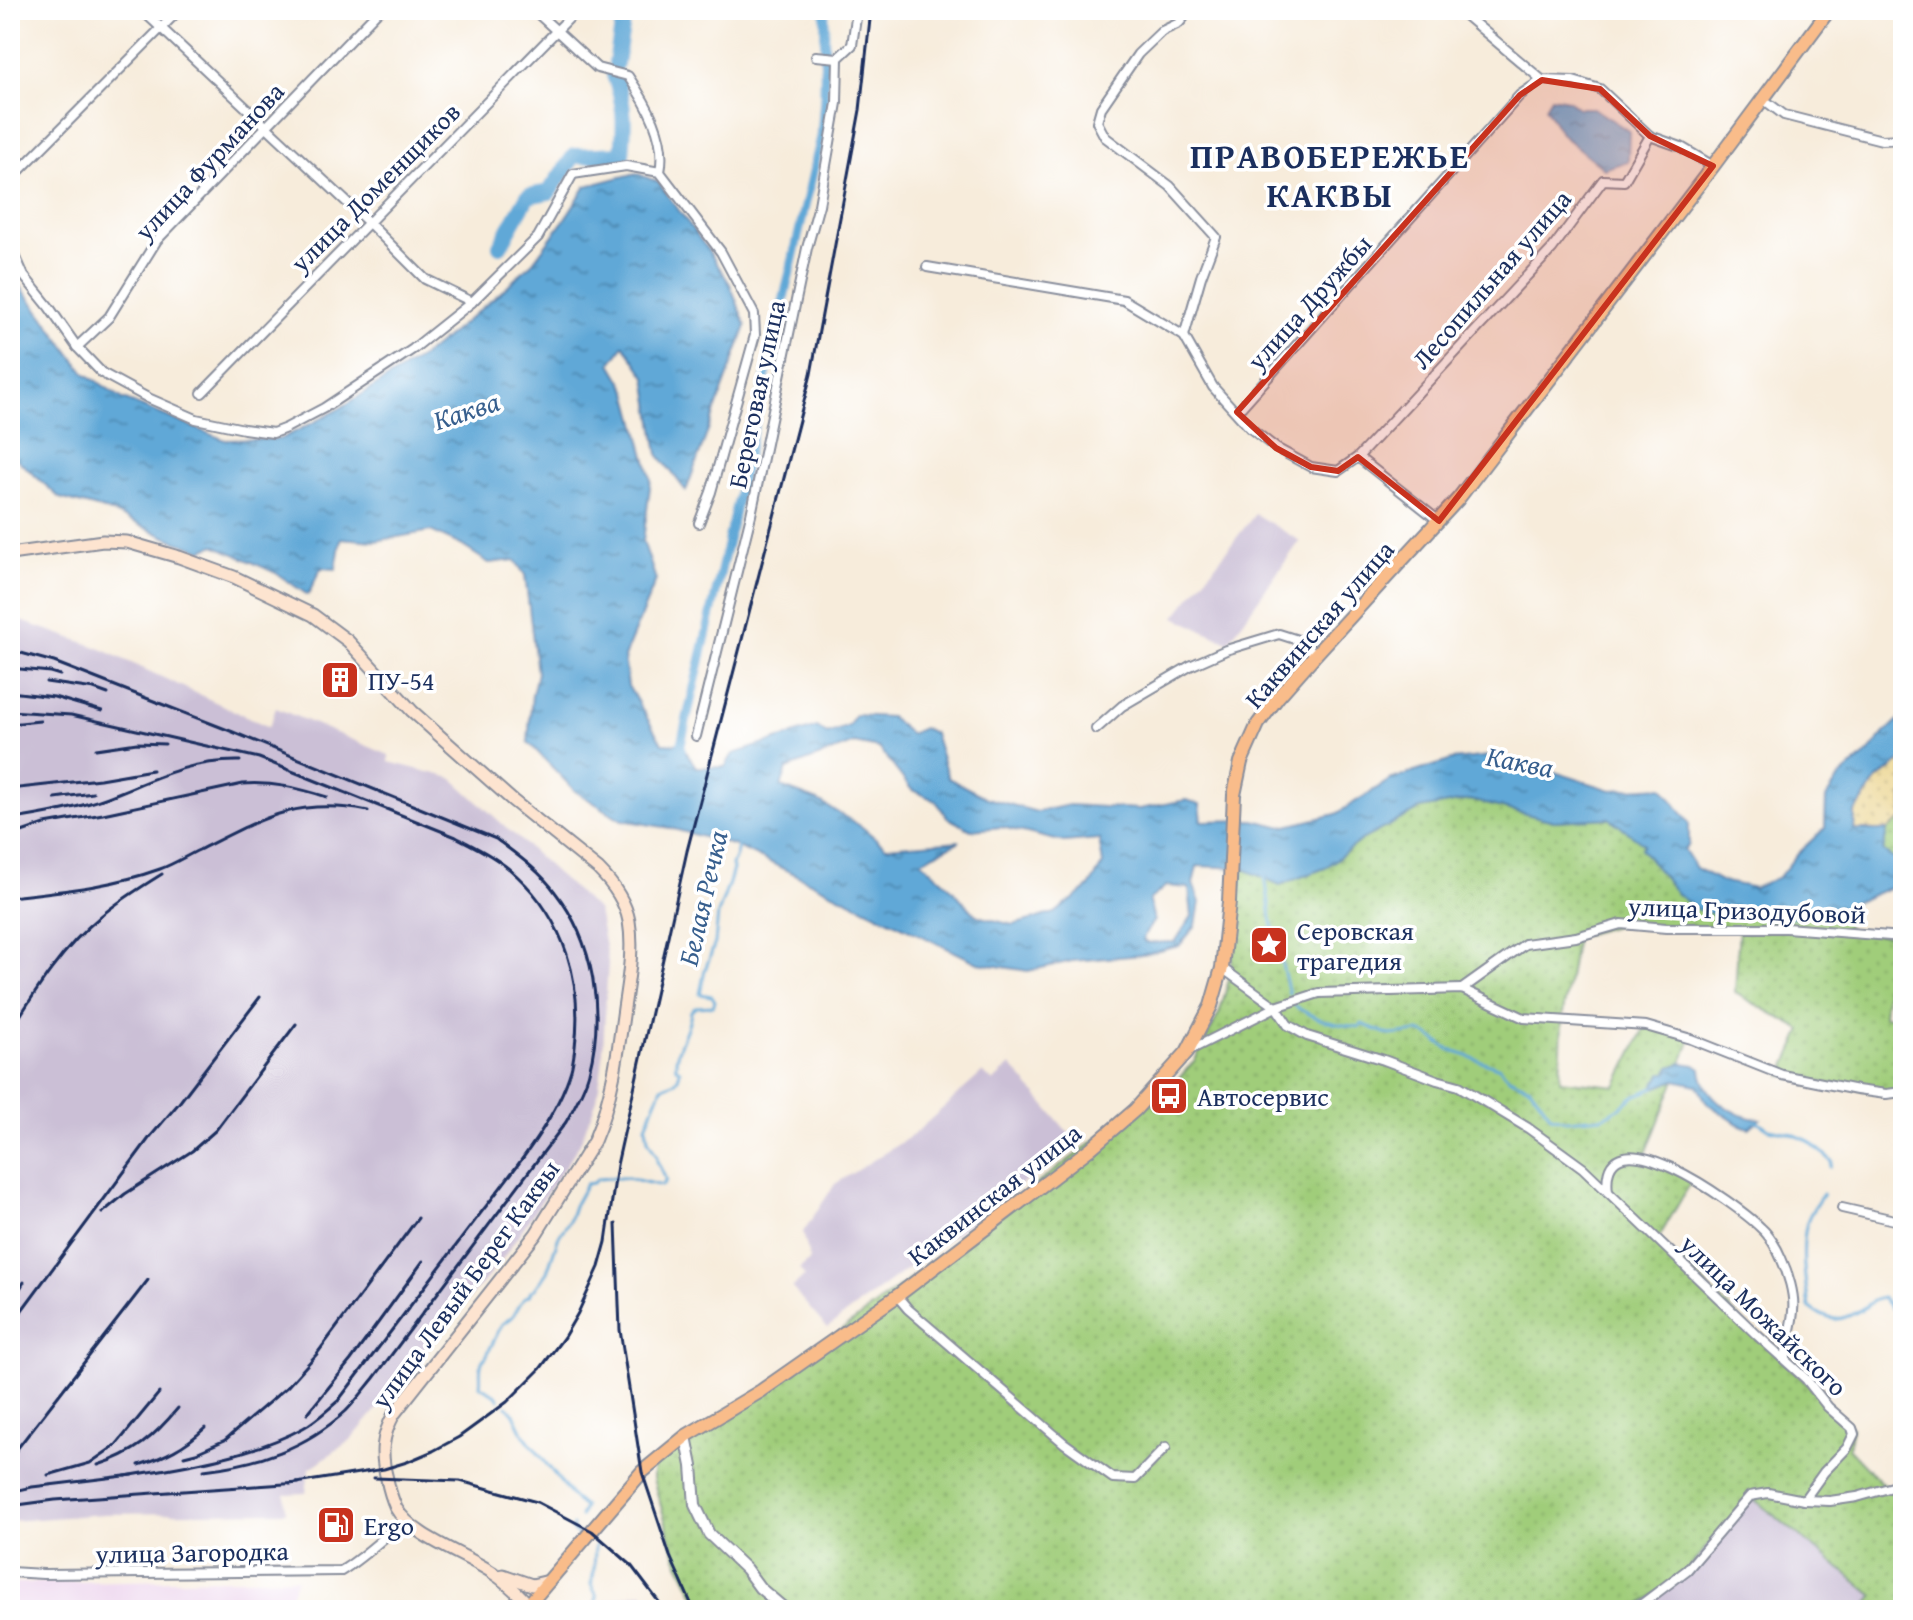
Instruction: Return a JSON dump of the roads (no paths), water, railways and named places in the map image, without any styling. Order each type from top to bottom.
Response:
[{"type":"main road","name":"Каквинская улица","points":[[529,1608],[642,1472],[686,1436],[761,1391],[897,1296],[1091,1148],[1135,1110],[1187,1052],[1211,1006],[1222,968],[1229,902],[1234,795],[1241,762],[1258,724],[1315,655],[1458,499],[1829,10]]},
{"type":"main road","name":"улица Левый Берег Каквы","points":[[10,554],[103,541],[127,542],[234,577],[313,615],[348,641],[392,690],[442,738],[512,800],[598,869],[610,881],[625,907],[630,934],[629,968],[615,1065],[601,1125],[587,1156],[536,1234],[394,1414],[386,1429],[382,1447],[384,1469],[396,1508],[405,1520]]},
{"type":"main road","points":[[405,1520],[491,1571],[532,1585],[549,1581]]},
{"type":"main road","points":[[491,1571],[529,1608]]},
{"type":"street","points":[[142,10],[425,279],[472,302]]},
{"type":"street","points":[[10,180],[179,10]]},
{"type":"street","name":"улица Фурманова","points":[[77,347],[109,317],[157,240],[379,10]]},
{"type":"street","points":[[534,10],[597,68],[628,76],[646,102],[657,133],[663,158],[660,172]]},
{"type":"street","name":"улица Доменщиков","points":[[202,393],[577,10]]},
{"type":"street","points":[[816,56],[838,58],[852,45],[856,18],[853,10]]},
{"type":"street","points":[[1184,336],[1216,237],[1170,186],[1105,137],[1097,122],[1101,108],[1138,54],[1162,31],[1179,23],[1190,10]]},
{"type":"street","points":[[1459,10],[1542,80],[1573,81],[1600,89],[1650,136],[1681,147],[1713,166]]},
{"type":"street","name":"Береговая улица","points":[[696,736],[751,515],[807,248],[819,205],[837,103],[838,58]]},
{"type":"street","name":"улица Дружбы","points":[[1237,412],[1520,95],[1542,80]]},
{"type":"street","points":[[1763,99],[1784,115],[1882,140],[1903,139]]},
{"type":"street","name":"Лесопильная улица","points":[[1358,457],[1552,249],[1603,180],[1624,181],[1650,136]]},
{"type":"street","points":[[10,244],[24,276],[77,347],[102,373],[196,419],[273,433],[324,408],[413,349],[472,302],[538,237],[573,174],[626,166],[660,172],[721,252],[754,314],[755,335],[711,492],[699,523]]},
{"type":"street","points":[[927,267],[1124,300],[1184,336],[1213,387],[1250,428],[1276,448],[1311,467],[1338,471],[1358,457],[1439,521]]},
{"type":"street","points":[[1096,729],[1122,706],[1190,666],[1226,650],[1279,634],[1304,642],[1315,655]]},
{"type":"street","name":"улица Гризодубовой","points":[[1462,989],[1525,944],[1576,937],[1621,924],[1666,928],[1786,928],[1903,937]]},
{"type":"street","name":"улица Можайского","points":[[1222,968],[1276,1007],[1288,1025],[1307,1036],[1459,1086],[1528,1128],[1583,1168],[1806,1379],[1828,1407],[1852,1428],[1854,1434],[1847,1448],[1824,1472],[1804,1500]]},
{"type":"street","points":[[1187,1052],[1276,1007],[1319,993],[1462,989],[1524,1018],[1646,1026],[1691,1039],[1782,1075],[1857,1090],[1886,1094],[1903,1092]]},
{"type":"street","points":[[1608,1192],[1606,1177],[1613,1163],[1627,1154],[1645,1156],[1693,1179],[1734,1205],[1763,1229],[1780,1255],[1794,1310],[1786,1360]]},
{"type":"street","points":[[1842,1208],[1903,1222]]},
{"type":"street","points":[[897,1296],[908,1309],[1064,1443],[1113,1478],[1135,1479],[1166,1447]]},
{"type":"street","points":[[686,1436],[695,1505],[709,1534],[746,1569],[760,1588],[786,1610]]},
{"type":"street","points":[[1634,1610],[1687,1570],[1750,1496],[1768,1493],[1830,1501],[1903,1484]]},
{"type":"street","name":"улица Загородка","points":[[10,1572],[341,1571],[360,1560],[405,1520]]},
{"type":"water","points":[[1551,97],[1568,100],[1578,108],[1593,108],[1629,131],[1628,161],[1604,169],[1562,135],[1545,107]]},
{"type":"water","name":"Каква","points":[[636,173],[658,182],[730,284],[746,326],[686,491],[658,454],[646,377],[624,345],[611,363],[628,392],[651,479],[643,541],[656,580],[624,657],[628,686],[662,743],[681,744],[696,767],[725,767],[733,754],[817,727],[827,734],[849,726],[855,715],[890,717],[910,734],[923,728],[934,733],[948,778],[987,798],[1037,812],[1069,805],[1139,809],[1186,800],[1200,804],[1202,821],[1254,820],[1283,827],[1336,814],[1390,780],[1452,760],[1501,755],[1611,790],[1663,787],[1689,823],[1689,844],[1684,849],[1696,868],[1720,881],[1755,888],[1779,877],[1798,853],[1825,828],[1826,798],[1839,778],[1903,717],[1903,759],[1877,780],[1855,812],[1854,830],[1887,830],[1883,851],[1896,861],[1891,887],[1837,908],[1801,917],[1783,918],[1745,912],[1734,919],[1698,910],[1678,895],[1641,849],[1644,844],[1609,818],[1554,821],[1470,800],[1420,809],[1361,840],[1325,868],[1280,885],[1242,868],[1197,866],[1193,884],[1200,902],[1196,925],[1179,946],[1142,955],[1072,961],[1028,971],[978,963],[736,846],[670,828],[622,820],[575,791],[528,742],[537,673],[525,575],[515,560],[489,563],[431,531],[375,541],[341,538],[336,569],[321,568],[308,595],[276,573],[215,545],[202,550],[112,512],[60,498],[10,453],[10,278],[15,279],[85,373],[123,399],[225,440],[281,439],[334,412],[426,354],[500,293],[533,262],[586,186]],"holes":[[[854,743],[879,748],[911,789],[936,801],[948,818],[971,830],[1002,827],[1064,842],[1099,839],[1103,864],[1089,887],[1055,913],[1013,925],[977,916],[921,861],[960,841],[886,847],[862,827],[818,801],[781,787],[787,769]],[[1166,886],[1189,888],[1192,916],[1175,942],[1146,943],[1144,936],[1154,920],[1149,900]]]},
{"type":"water","points":[[1682,1063],[1701,1069],[1707,1088],[1730,1110],[1760,1119],[1749,1128],[1738,1124],[1707,1103],[1697,1085],[1675,1080],[1652,1089],[1662,1073]]},
{"type":"waterway","points":[[616,63],[625,10]]},
{"type":"waterway","points":[[681,754],[821,137],[825,10]]},
{"type":"waterway","points":[[500,246],[528,196],[549,192],[574,156],[622,154],[623,114],[614,75]]},
{"type":"waterway","name":"Белая Речка","points":[[499,1399],[480,1386],[482,1363],[502,1324],[513,1316],[547,1272],[559,1236],[586,1184],[597,1179],[628,1178],[662,1186],[666,1180],[648,1140],[646,1126],[662,1087],[677,1080],[680,1070],[676,1068],[677,1053],[691,1011],[696,1007],[713,1006],[715,1001],[712,996],[700,994],[738,845]]},
{"type":"waterway","points":[[1265,876],[1271,918],[1289,994]]},
{"type":"waterway","points":[[1293,1005],[1332,1023],[1360,1027],[1362,1024],[1390,1035],[1419,1032],[1428,1035],[1448,1049],[1500,1068],[1509,1078],[1530,1087],[1551,1116],[1566,1120],[1603,1117],[1634,1096],[1654,1088]]},
{"type":"waterway","points":[[1754,1121],[1809,1141],[1832,1161],[1831,1167]]},
{"type":"waterway","points":[[1823,1194],[1810,1215],[1805,1232],[1804,1265],[1809,1307],[1837,1319],[1850,1316],[1883,1298],[1893,1310],[1903,1315]]},
{"type":"waterway","name":"Белая Речка","points":[[507,1406],[524,1435],[573,1498],[584,1507],[580,1517]]},
{"type":"waterway","name":"Белая Речка","points":[[573,1526],[572,1530],[579,1536]]},
{"type":"waterway","name":"Белая Речка","points":[[595,1546],[591,1584],[596,1601]]},
{"type":"railway","points":[[290,1484],[384,1469],[433,1451],[459,1437],[507,1402],[540,1369],[578,1313],[599,1267],[606,1242],[617,1165],[687,851],[811,374],[860,110],[871,10]]},
{"type":"railway","points":[[10,650],[54,662],[496,839],[535,870],[555,892],[579,933],[593,978],[596,1001],[594,1049],[585,1085],[566,1122],[374,1378],[346,1411],[315,1435],[262,1458],[204,1470]]},
{"type":"railway","points":[[10,668],[60,675]]},
{"type":"railway","points":[[46,682],[108,694]]},
{"type":"railway","points":[[10,692],[54,697],[102,711]]},
{"type":"railway","points":[[10,711],[71,715],[259,758],[456,837],[503,864],[534,894],[559,933],[573,977],[577,1023],[574,1053],[571,1070],[554,1109],[517,1166],[338,1401],[308,1425],[262,1446],[193,1464],[125,1476]]},
{"type":"railway","points":[[10,724],[40,721]]},
{"type":"railway","points":[[96,749],[137,743],[165,744]]},
{"type":"railway","points":[[10,820],[84,805],[188,767],[240,761]]},
{"type":"railway","points":[[10,789],[152,770]]},
{"type":"railway","points":[[10,836],[45,824],[243,784],[286,786],[327,797]]},
{"type":"railway","points":[[55,798],[93,793]]},
{"type":"railway","points":[[10,897],[86,888],[141,875],[165,867],[261,820],[299,809],[343,807],[368,811]]},
{"type":"railway","points":[[10,1032],[40,985],[74,941],[108,910],[162,874]]},
{"type":"railway","points":[[10,1332],[22,1310],[150,1137],[260,997]]},
{"type":"railway","points":[[102,1213],[125,1194],[192,1151],[216,1130],[296,1024]]},
{"type":"railway","points":[[184,1456],[225,1440],[288,1386],[316,1355],[418,1218]]},
{"type":"railway","points":[[616,1224],[620,1330],[642,1472],[670,1556],[694,1610]]},
{"type":"railway","points":[[307,1414],[351,1360],[423,1261]]},
{"type":"railway","points":[[10,1458],[148,1280]]},
{"type":"railway","points":[[10,1305],[24,1282]]},
{"type":"railway","points":[[48,1475],[90,1463],[116,1445],[159,1393]]},
{"type":"railway","points":[[98,1465],[122,1456],[142,1443],[178,1408]]},
{"type":"railway","points":[[139,1465],[174,1451],[205,1428]]},
{"type":"railway","points":[[10,1492],[133,1475]]},
{"type":"railway","points":[[374,1478],[460,1481],[537,1502],[592,1531],[630,1564],[665,1610]]},
{"type":"railway","points":[[10,1506],[55,1500],[299,1483]]},
{"type":"place","name":"ПУ-54","points":[[340,680]]},
{"type":"place","name":"Серовская трагедия","points":[[1269,945]]},
{"type":"place","name":"Автосервис","points":[[1169,1096]]},
{"type":"place","name":"Ergo","points":[[336,1525]]},
{"type":"district","name":"ПРАВОБЕРЕЖЬЕ КАКВЫ","points":[[1330,174]]}]
